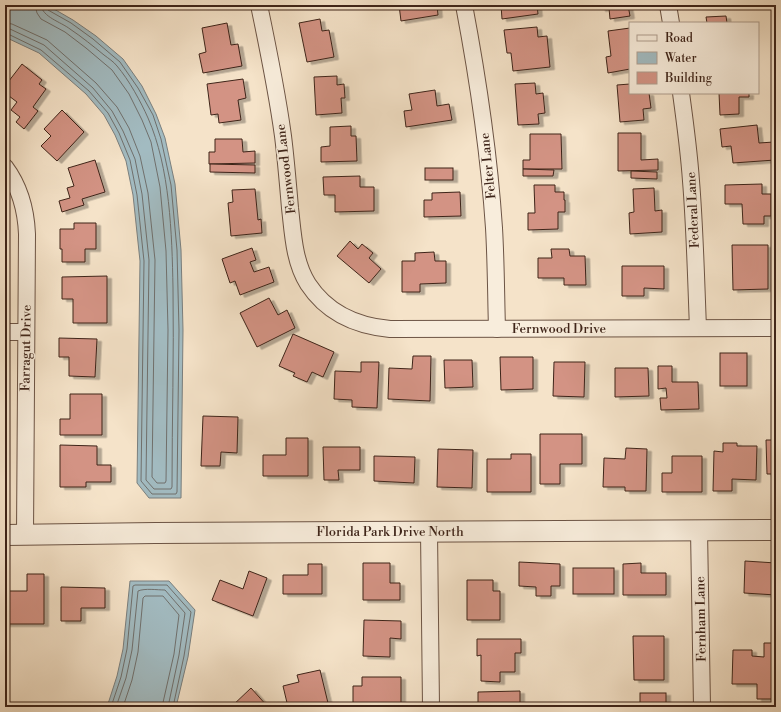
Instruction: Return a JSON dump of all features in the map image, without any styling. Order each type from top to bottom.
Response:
[{"type":"street","name":"Fernwood Lane","points":[[259,5],[283,135],[293,236],[299,263],[308,284],[315,293],[328,306],[344,316]]},
{"type":"street","name":"Felter Lane","points":[[464,5],[479,92],[489,168],[494,230],[497,329]]},
{"type":"street","points":[[668,5],[671,22]]},
{"type":"street","name":"Federal Lane","points":[[681,94],[692,181],[698,328]]},
{"type":"street","name":"Farragut Drive","points":[[5,167],[16,185],[24,208],[28,234],[25,535]]},
{"type":"street","name":"Fernwood Drive","points":[[344,316],[360,324],[378,328],[776,328]]},
{"type":"street","points":[[5,332],[26,332]]},
{"type":"street","name":"Fernham Lane","points":[[700,530],[702,707]]},
{"type":"street","name":"Florida Park Drive North","points":[[5,535],[429,531],[776,530]]},
{"type":"street","points":[[429,531],[431,707]]},
{"type":"water","points":[[5,5],[47,5],[73,20],[96,36],[123,59],[142,86],[156,114],[165,138],[175,184],[181,250],[183,330],[181,498],[149,498],[137,483],[140,261],[133,195],[126,161],[115,135],[104,115],[86,94],[39,53],[5,37]]},
{"type":"water","points":[[130,581],[169,581],[195,610],[188,657],[176,707],[107,707],[117,676],[123,649]]},
{"type":"building","points":[[399,5],[437,5],[438,15],[401,21]]},
{"type":"building","points":[[501,5],[537,5],[538,14],[502,19]]},
{"type":"building","points":[[601,5],[628,5],[630,16],[610,19],[609,8],[601,9]]},
{"type":"building","points":[[726,16],[727,22],[707,22],[706,17]]},
{"type":"building","points":[[320,19],[322,31],[329,30],[334,57],[307,62],[299,23]]},
{"type":"building","points":[[227,23],[231,45],[238,44],[242,66],[203,73],[199,54],[206,52],[202,28]]},
{"type":"building","points":[[537,27],[538,37],[547,36],[550,67],[513,71],[511,53],[507,53],[504,30]]},
{"type":"building","points":[[629,28],[629,69],[608,73],[606,57],[611,56],[608,31]]},
{"type":"building","points":[[22,64],[42,80],[39,84],[46,89],[33,107],[38,111],[24,129],[16,122],[20,117],[11,110],[17,102],[5,93],[5,86]]},
{"type":"building","points":[[337,76],[337,85],[344,84],[345,98],[341,98],[342,113],[316,115],[314,77]]},
{"type":"building","points":[[243,79],[246,98],[238,100],[241,120],[219,123],[218,114],[211,115],[207,84]]},
{"type":"building","points":[[535,83],[536,94],[543,93],[545,113],[538,114],[539,124],[518,125],[515,84]]},
{"type":"building","points":[[629,84],[629,94],[649,94],[651,108],[643,109],[644,120],[620,122],[617,85]]},
{"type":"building","points":[[435,90],[437,106],[449,104],[452,120],[406,127],[404,111],[412,110],[409,94]]},
{"type":"building","points":[[719,94],[749,94],[749,97],[739,97],[739,114],[720,115]]},
{"type":"building","points":[[62,110],[84,132],[57,161],[41,146],[51,136],[44,129]]},
{"type":"building","points":[[757,125],[759,143],[774,142],[775,160],[733,163],[731,146],[722,147],[720,129]]},
{"type":"building","points":[[351,126],[351,136],[356,136],[357,161],[321,162],[321,147],[330,146],[330,127]]},
{"type":"building","points":[[618,133],[641,133],[641,160],[658,159],[658,170],[618,171]]},
{"type":"building","points":[[530,134],[561,134],[562,169],[523,169],[523,160],[530,160]]},
{"type":"building","points":[[215,139],[242,139],[243,152],[255,151],[255,163],[209,164],[209,152],[215,152]]},
{"type":"building","points":[[95,160],[105,192],[82,199],[84,205],[62,212],[59,201],[70,198],[67,188],[74,186],[68,168]]},
{"type":"building","points":[[210,164],[255,165],[255,173],[210,172]]},
{"type":"building","points":[[425,168],[453,168],[453,180],[425,180]]},
{"type":"building","points":[[523,169],[554,170],[553,176],[523,176]]},
{"type":"building","points":[[631,171],[657,172],[657,179],[631,178]]},
{"type":"building","points":[[360,176],[360,187],[374,187],[374,211],[335,212],[335,195],[324,195],[323,177]]},
{"type":"building","points":[[762,184],[762,194],[771,194],[771,216],[764,216],[764,224],[743,224],[742,204],[725,204],[725,185]]},
{"type":"building","points":[[534,185],[555,185],[555,192],[564,192],[565,212],[558,212],[558,229],[528,230],[528,213],[535,213]]},
{"type":"building","points":[[654,188],[655,211],[662,210],[662,232],[630,234],[629,213],[634,212],[633,189]]},
{"type":"building","points":[[255,189],[258,220],[261,219],[262,233],[231,236],[228,203],[233,202],[232,190]]},
{"type":"building","points":[[460,192],[461,216],[424,217],[424,200],[432,200],[432,193]]},
{"type":"building","points":[[74,223],[96,223],[96,249],[85,249],[85,262],[62,262],[62,249],[60,249],[60,229],[74,229]]},
{"type":"building","points":[[350,241],[358,249],[362,244],[373,253],[369,258],[381,269],[369,283],[337,256]]},
{"type":"building","points":[[732,245],[768,245],[768,289],[733,290]]},
{"type":"building","points":[[252,248],[256,260],[250,262],[254,272],[269,267],[274,282],[240,295],[235,281],[230,283],[222,259]]},
{"type":"building","points":[[551,249],[569,249],[570,256],[585,256],[586,285],[564,285],[564,278],[538,278],[538,258],[552,258]]},
{"type":"building","points":[[434,252],[435,261],[446,261],[446,283],[420,284],[420,292],[402,292],[402,261],[415,261],[415,253]]},
{"type":"building","points":[[622,266],[664,266],[664,289],[644,288],[644,296],[622,296]]},
{"type":"building","points":[[107,276],[107,323],[73,323],[73,299],[62,299],[62,277]]},
{"type":"building","points":[[269,298],[278,315],[287,310],[295,328],[257,347],[240,313]]},
{"type":"building","points":[[293,334],[334,352],[323,377],[312,372],[307,382],[293,376],[295,373],[279,366]]},
{"type":"building","points":[[59,338],[97,339],[95,377],[69,376],[69,357],[59,357]]},
{"type":"building","points":[[720,353],[747,353],[747,386],[720,386]]},
{"type":"building","points":[[413,356],[431,356],[430,401],[388,399],[389,368],[412,369]]},
{"type":"building","points":[[500,357],[533,357],[533,389],[501,390]]},
{"type":"building","points":[[444,360],[472,360],[473,387],[445,388]]},
{"type":"building","points":[[361,362],[379,362],[377,408],[352,407],[352,400],[334,399],[335,371],[361,372]]},
{"type":"building","points":[[554,362],[585,362],[584,397],[553,396]]},
{"type":"building","points":[[658,366],[672,366],[672,382],[698,382],[699,409],[661,410],[660,398],[667,398],[666,388],[658,389]]},
{"type":"building","points":[[615,368],[648,368],[649,396],[615,397]]},
{"type":"building","points":[[70,394],[102,394],[102,435],[60,435],[60,419],[70,419]]},
{"type":"building","points":[[203,416],[238,417],[237,453],[221,452],[220,466],[201,466]]},
{"type":"building","points":[[540,434],[582,434],[582,464],[560,464],[560,484],[540,484]]},
{"type":"building","points":[[286,438],[308,438],[308,476],[263,476],[263,455],[286,455]]},
{"type":"building","points":[[766,440],[776,440],[776,474],[767,474]]},
{"type":"building","points":[[723,443],[737,443],[737,446],[757,446],[756,480],[732,479],[732,491],[713,491],[714,451],[723,452]]},
{"type":"building","points":[[60,445],[97,446],[97,465],[111,465],[111,482],[86,482],[86,487],[60,487]]},
{"type":"building","points":[[323,447],[360,447],[360,470],[338,470],[339,480],[324,480]]},
{"type":"building","points":[[626,448],[647,449],[646,491],[625,491],[625,487],[603,487],[604,458],[625,459]]},
{"type":"building","points":[[438,449],[473,450],[472,488],[437,487]]},
{"type":"building","points":[[511,454],[531,454],[531,492],[487,492],[487,459],[511,459]]},
{"type":"building","points":[[374,456],[415,457],[414,483],[374,481]]},
{"type":"building","points":[[672,456],[702,456],[702,492],[662,492],[662,473],[672,473]]},
{"type":"building","points":[[745,561],[776,563],[776,595],[744,593]]},
{"type":"building","points":[[519,562],[560,564],[560,586],[551,586],[551,596],[536,596],[536,587],[519,586]]},
{"type":"building","points":[[363,563],[390,563],[390,583],[400,583],[400,600],[363,600]]},
{"type":"building","points":[[641,563],[641,573],[666,573],[666,595],[623,595],[623,564]]},
{"type":"building","points":[[308,564],[322,564],[322,594],[283,594],[283,575],[308,575]]},
{"type":"building","points":[[573,568],[614,568],[614,594],[573,594]]},
{"type":"building","points":[[249,571],[267,578],[253,616],[212,600],[220,580],[243,589]]},
{"type":"building","points":[[27,574],[44,574],[44,624],[5,624],[5,591],[27,591]]},
{"type":"building","points":[[467,580],[493,580],[493,591],[500,591],[500,620],[467,620]]},
{"type":"building","points":[[61,587],[105,588],[105,608],[81,608],[81,621],[61,621]]},
{"type":"building","points":[[364,620],[401,621],[401,639],[390,638],[390,657],[363,656]]},
{"type":"building","points":[[633,636],[664,636],[664,680],[634,680]]},
{"type":"building","points":[[477,639],[521,639],[521,653],[515,653],[515,672],[500,672],[500,682],[481,681],[481,655],[477,656]]},
{"type":"building","points":[[764,643],[776,643],[776,699],[757,699],[757,684],[732,684],[733,650],[752,650],[752,656],[764,657]]},
{"type":"building","points":[[320,670],[328,703],[310,707],[288,707],[283,686],[299,682],[297,675]]},
{"type":"building","points":[[362,677],[401,677],[401,707],[353,707],[353,686],[362,686]]},
{"type":"building","points":[[251,688],[268,707],[231,707]]},
{"type":"building","points":[[520,691],[520,707],[478,707],[478,692]]},
{"type":"building","points":[[640,693],[666,693],[666,707],[640,707]]}]
